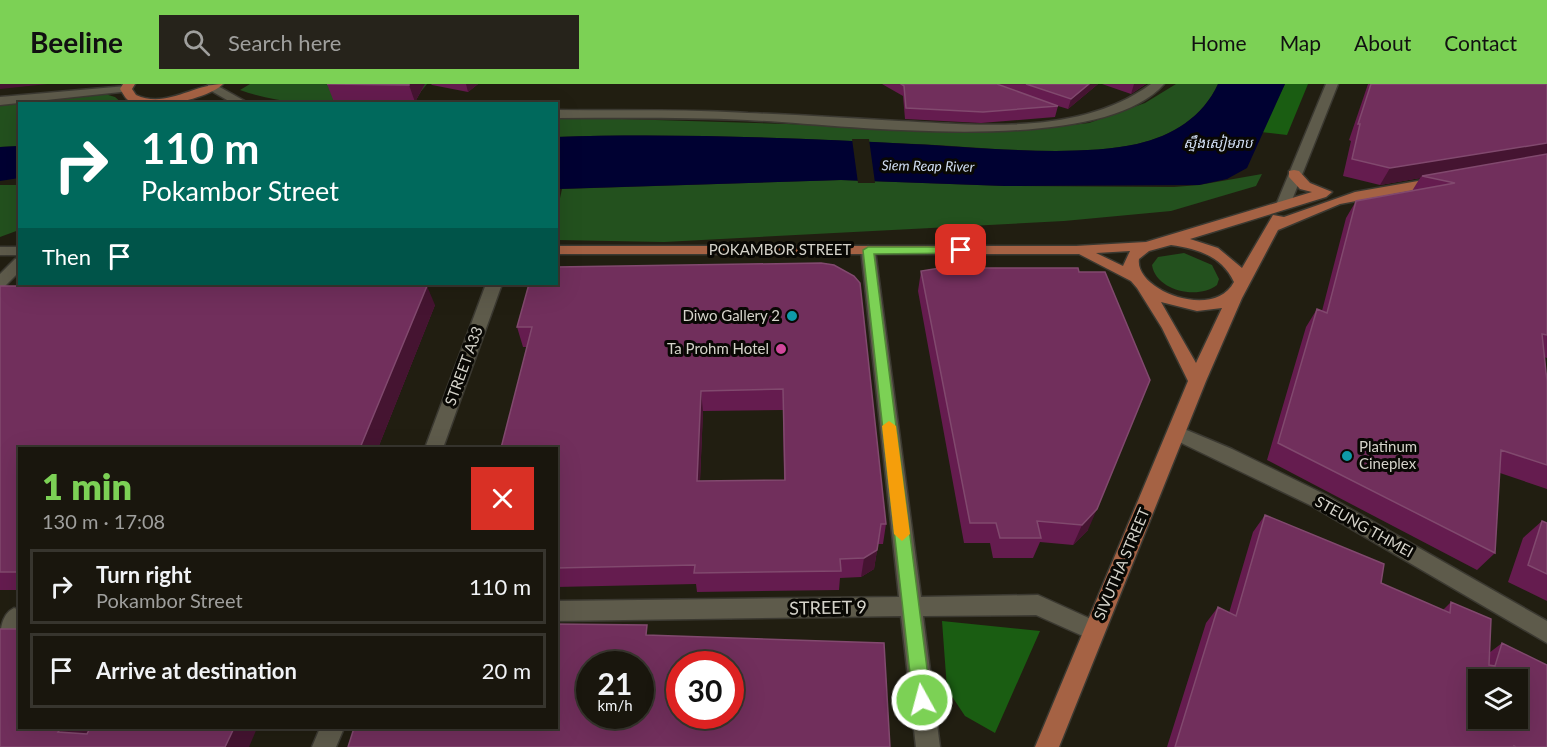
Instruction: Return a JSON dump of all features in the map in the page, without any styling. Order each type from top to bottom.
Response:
[{"type":"main road","points":[[126,86],[127,95],[142,102]]},
{"type":"main road","points":[[187,102],[215,86]]},
{"type":"main road","points":[[158,102],[200,94]]},
{"type":"main road","points":[[1294,174],[1305,186],[1330,193]]},
{"type":"main road","points":[[1274,227],[1321,204],[1367,192],[1457,178]]},
{"type":"main road","points":[[1171,241],[1283,205],[1330,193],[1367,192]]},
{"type":"main road","name":"SIVUTHA STREET","points":[[1047,747],[1197,381],[1234,298],[1240,292],[1242,282],[1274,227],[1283,205]]},
{"type":"main road","points":[[1171,241],[1204,247],[1219,254],[1239,272],[1242,282]]},
{"type":"main road","name":"POKAMBOR STREET","points":[[558,250],[1076,250],[1145,246],[1171,241]]},
{"type":"main road","points":[[1145,246],[1136,252],[1132,259],[1132,268],[1170,328],[1197,381]]},
{"type":"main road","name":"POKAMBOR STREET","points":[[1076,250],[1106,261],[1178,302],[1198,306],[1217,305],[1234,298]]},
{"type":"street","points":[[16,100],[73,84]]},
{"type":"street","points":[[558,114],[767,117],[981,129],[1024,127],[1083,119],[1135,101],[1158,84]]},
{"type":"street","points":[[1283,205],[1332,84]]},
{"type":"street","points":[[0,101],[126,86]]},
{"type":"street","points":[[215,86],[241,102]]},
{"type":"street","points":[[1051,110],[1083,119]]},
{"type":"street","points":[[868,250],[928,747]]},
{"type":"street","points":[[0,251],[18,251]]},
{"type":"street","points":[[0,283],[18,264]]},
{"type":"street","name":"STREET A33","points":[[434,447],[494,285]]},
{"type":"street","name":"STEUNG THMEI","points":[[1176,433],[1231,454],[1369,529],[1547,633]]},
{"type":"street","name":"STREET 9","points":[[558,611],[1038,605],[1094,631]]},
{"type":"street","points":[[0,639],[11,618]]},
{"type":"street","points":[[324,747],[332,729]]},
{"type":"green space","points":[[250,84],[427,84],[413,102],[296,102],[240,90]]},
{"type":"green space","points":[[1176,84],[1218,84],[1204,106],[1174,130],[1137,144],[1112,148],[1056,151],[736,137],[558,137],[558,117],[1017,131],[1089,123],[1145,103]]},
{"type":"green space","points":[[1285,84],[1308,84],[1287,135],[1261,132]]},
{"type":"green space","points":[[105,94],[115,97],[121,102],[29,102]]},
{"type":"green space","points":[[18,103],[18,146],[0,147],[0,105]]},
{"type":"green space","points":[[1262,174],[1256,186],[1171,211],[1064,221],[664,242],[558,240],[558,207],[562,189],[841,180],[1005,186],[1174,187]]},
{"type":"green space","points":[[0,185],[18,185],[18,230],[0,237]]},
{"type":"green space","points":[[1184,253],[1212,265],[1219,279],[1217,285],[1209,290],[1189,292],[1169,287],[1161,281],[1152,265],[1158,257]]},
{"type":"green space","points":[[942,621],[1040,631],[995,733],[965,716],[947,689]]},
{"type":"water","name":"ស្ទឹងសៀមរាប","points":[[1218,84],[1285,84],[1247,168],[1227,179],[1199,185],[1005,186],[841,180],[558,189],[558,137],[734,137],[1025,150],[1083,150],[1137,144],[1162,136],[1195,115],[1212,96]]},
{"type":"water","points":[[18,146],[18,178],[0,181],[0,147]]},
{"type":"pier","points":[[852,139],[869,139],[875,183],[858,183]]},
{"type":"building","points":[[327,84],[409,84],[409,85]]},
{"type":"building","points":[[901,84],[997,84],[1058,106],[983,112],[906,108],[904,86]]},
{"type":"building","points":[[1026,84],[1089,84],[1071,99]]},
{"type":"building","points":[[1371,84],[1547,84],[1547,143],[1390,168],[1352,159],[1360,124],[1358,124]]},
{"type":"building","points":[[1547,154],[1547,335],[1542,334],[1547,381],[1547,465],[1501,450],[1495,553],[1278,443],[1317,309],[1327,313],[1356,201],[1455,183],[1422,176]]},
{"type":"building","points":[[821,263],[834,265],[854,276],[860,283],[886,524],[881,524],[877,550],[864,558],[840,559],[841,571],[694,573],[695,565],[558,568],[558,447],[501,447],[532,327],[517,327],[529,285],[558,285],[558,267]],"holes":[[[783,389],[785,480],[697,481],[701,391]]]},
{"type":"building","points":[[940,268],[1078,268],[1079,272],[1105,272],[1150,380],[1097,509],[1082,525],[1037,521],[1041,538],[1000,538],[996,523],[970,523],[921,271]]},
{"type":"building","points":[[0,286],[427,286],[360,447],[18,447],[18,572],[0,572]]},
{"type":"building","points":[[1265,515],[1384,564],[1381,583],[1450,613],[1451,602],[1491,619],[1489,665],[1495,666],[1502,643],[1547,665],[1547,747],[1175,747],[1218,607],[1236,616]]},
{"type":"building","points":[[1542,521],[1547,523],[1547,574],[1528,565]]},
{"type":"building","points":[[558,624],[647,625],[646,635],[884,643],[890,747],[348,747],[354,729],[558,729]]},
{"type":"building","points":[[0,629],[18,629],[18,729],[60,729],[58,732],[87,734],[90,729],[234,729],[225,747],[0,747]]},
{"type":"slow traffic","points":[[889,426],[902,534]]},
{"type":"place","name":"Diwo Gallery 2","points":[[792,316]]},
{"type":"place","name":"Ta Prohm Hotel","points":[[781,349]]},
{"type":"place","name":"Platinum Cineplex","points":[[1347,456]]},
{"type":"route","points":[[922,700],[868,250],[961,250]]},
{"type":"water label","name":"Siem Reap River","points":[[928,166]]}]
